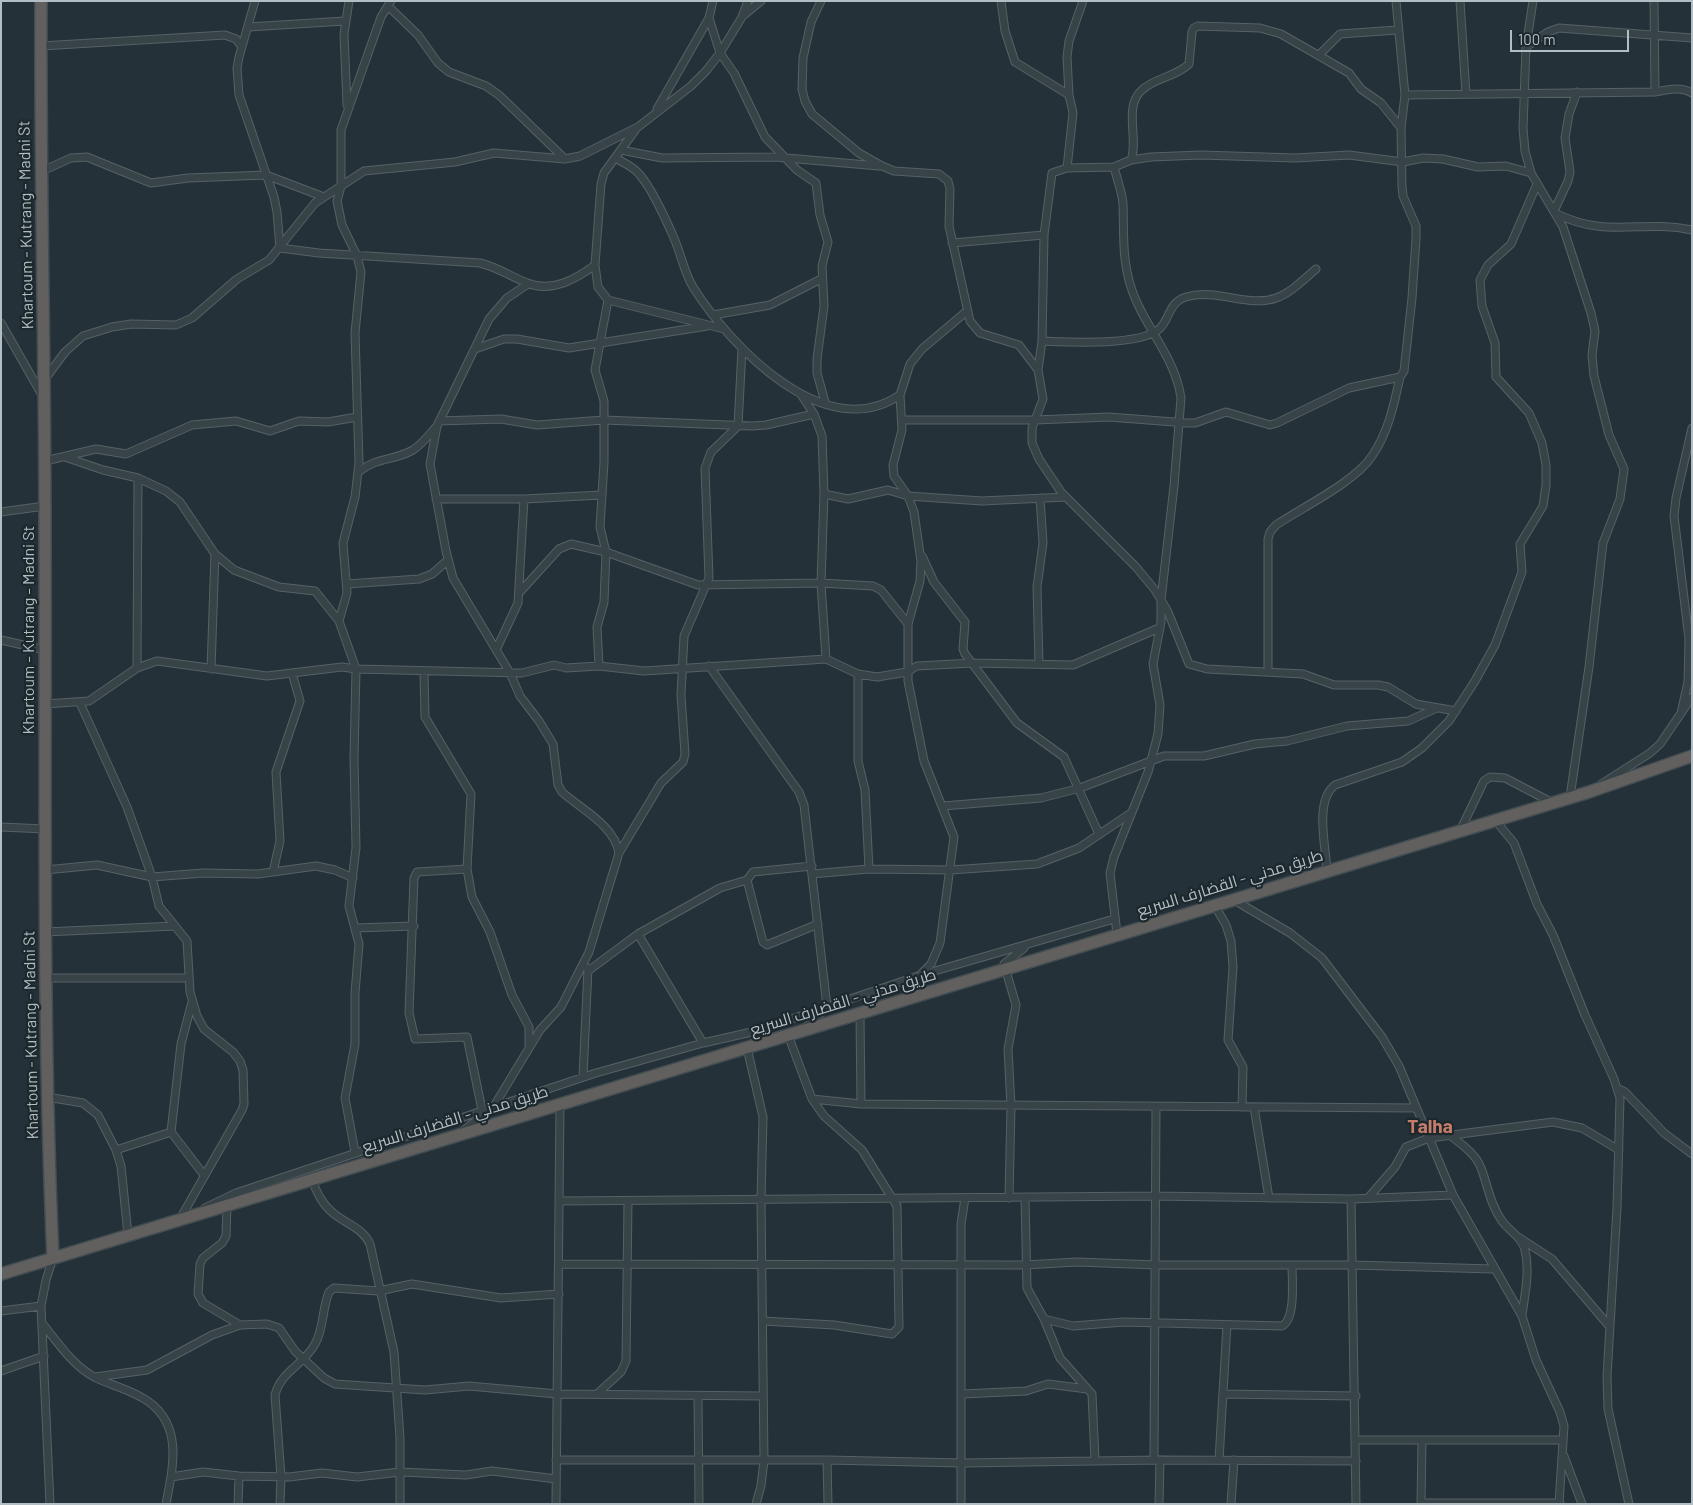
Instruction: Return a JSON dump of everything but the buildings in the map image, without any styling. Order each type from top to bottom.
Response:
[{"type":"highway","name":"Khartoum - Kutrang - Madni St","points":[[41,1],[40,172],[45,461],[45,978],[53,1258]]},
{"type":"highway","name":"طريق مدني - القضارف السريع","points":[[1,1274],[1590,792],[1692,756]]},
{"type":"street","points":[[255,1],[237,68],[239,95],[277,212],[280,248]]},
{"type":"street","points":[[348,109],[344,50],[345,21],[349,1]]},
{"type":"street","points":[[656,112],[709,18],[713,1]]},
{"type":"street","points":[[44,381],[65,352],[83,336],[121,326],[185,323],[242,276],[268,260],[280,248],[305,213],[324,197],[364,172],[375,169],[455,162],[494,153],[565,159],[580,156],[638,127],[691,86],[720,53],[742,17],[748,1]]},
{"type":"street","points":[[742,17],[761,1]]},
{"type":"street","points":[[821,1],[811,22],[803,58],[802,89],[805,101],[812,114],[859,153],[882,166],[894,171],[939,174],[948,181],[950,190],[949,226],[970,322],[980,333],[1019,345],[1038,370]]},
{"type":"street","points":[[1001,1],[1005,31],[1015,62],[1069,95]]},
{"type":"street","points":[[1067,168],[1073,113],[1069,95],[1067,57],[1069,42],[1083,1]]},
{"type":"street","points":[[1268,672],[1268,539],[1270,532],[1276,525],[1354,476],[1372,457],[1393,410],[1400,378],[1404,371],[1412,298],[1416,226],[1403,196],[1401,128],[1405,95],[1397,30],[1396,1]]},
{"type":"street","points":[[1460,1],[1466,94]]},
{"type":"street","points":[[1533,1],[1526,48],[1524,139],[1531,173],[1563,228],[1593,321],[1594,376],[1609,435],[1624,469],[1620,499],[1603,544],[1589,667],[1570,798]]},
{"type":"street","points":[[1654,1],[1655,92]]},
{"type":"street","points":[[339,622],[347,593],[343,543],[355,497],[360,452],[357,416],[356,327],[361,272],[357,256],[339,215],[337,201],[341,186],[341,130],[389,3],[418,35],[438,63],[449,72],[486,86],[499,95],[565,159]]},
{"type":"street","points":[[709,18],[720,53],[734,73],[765,137],[773,148],[797,170],[816,183],[820,215],[828,242],[823,258],[821,279],[824,306],[817,372],[825,402]]},
{"type":"street","points":[[248,27],[345,21]]},
{"type":"street","points":[[1131,160],[1135,144],[1133,114],[1136,97],[1142,89],[1189,64],[1194,28],[1271,30],[1350,73],[1361,89],[1381,103],[1401,128]]},
{"type":"street","points":[[1526,48],[1548,32],[1559,28],[1692,38]]},
{"type":"street","points":[[1319,55],[1340,34],[1397,30]]},
{"type":"street","points":[[41,46],[225,36],[236,39],[242,47]]},
{"type":"street","points":[[1405,95],[1655,92],[1676,89],[1685,89],[1692,93]]},
{"type":"street","points":[[1556,213],[1570,172],[1565,138],[1569,114],[1577,92]]},
{"type":"street","points":[[638,127],[604,173],[601,184],[596,265],[598,287],[608,300],[724,329]]},
{"type":"street","points":[[621,150],[669,158],[786,158],[882,166]]},
{"type":"street","points":[[1456,711],[1416,704],[1388,688],[1378,685],[1334,685],[1304,674],[1206,669],[1189,664],[1168,612],[1156,590],[1136,567],[1066,497],[1039,459],[1032,443],[1035,420],[1043,398],[1038,370],[1042,341],[1044,235],[1049,180],[1052,173],[1067,168],[1114,167],[1131,160],[1201,155],[1295,158],[1349,155],[1403,162],[1423,158],[1442,159],[1478,167],[1506,166],[1531,173]]},
{"type":"street","points":[[40,172],[80,156],[87,156],[151,183],[188,178],[266,175],[324,197]]},
{"type":"street","points":[[615,158],[631,166],[640,175],[673,237],[693,287],[724,329],[764,369],[800,393],[847,408],[866,408],[882,405],[900,395]]},
{"type":"street","points":[[1114,167],[1123,204],[1123,243],[1126,270],[1135,300],[1170,360],[1179,384],[1179,422],[1174,486],[1159,628],[1153,664],[1160,720],[1151,760],[1110,873],[1117,934]]},
{"type":"street","points":[[1327,871],[1323,808],[1328,790],[1335,785],[1412,757],[1449,721],[1475,681],[1506,621],[1522,572],[1520,544],[1540,514],[1545,499],[1546,464],[1542,443],[1529,413],[1496,377],[1495,343],[1482,306],[1480,290],[1483,273],[1511,244],[1517,234],[1537,184]]},
{"type":"street","points":[[1556,213],[1575,223],[1604,229],[1654,227],[1692,230]]},
{"type":"street","points":[[952,243],[1044,235]]},
{"type":"street","points":[[280,248],[357,256],[480,263],[494,266],[528,284],[539,285],[566,283],[580,277],[596,265]]},
{"type":"street","points":[[1042,341],[1113,341],[1154,333],[1161,328],[1170,309],[1179,300],[1187,296],[1227,295],[1263,301],[1278,298],[1316,269]]},
{"type":"street","points":[[713,315],[770,305],[821,279]]},
{"type":"street","points":[[528,284],[498,307],[489,319],[438,424],[430,459],[436,499],[453,578],[510,673],[520,696],[553,744],[558,785],[562,792],[610,832],[618,844],[619,853]]},
{"type":"street","points":[[599,666],[597,628],[604,602],[606,552],[600,527],[604,420],[603,395],[595,370],[608,300]]},
{"type":"street","points":[[921,975],[931,964],[940,943],[954,837],[924,762],[907,672],[908,624],[920,582],[920,553],[914,512],[908,496],[894,476],[893,465],[902,430],[900,395],[904,376],[916,356],[967,311]]},
{"type":"street","points":[[1,323],[44,400]]},
{"type":"street","points":[[474,348],[504,339],[517,339],[569,348],[710,326]]},
{"type":"street","points":[[458,1135],[494,1106],[540,1030],[561,1006],[589,952],[619,853],[661,783],[683,762],[685,754],[681,709],[681,668],[688,625],[707,585],[709,571],[705,468],[711,452],[738,426],[742,349]]},
{"type":"street","points":[[902,420],[1035,420],[1109,417],[1195,423],[1226,412],[1270,424],[1278,424],[1349,388],[1400,378]]},
{"type":"street","points":[[800,393],[814,414],[822,436],[824,494],[821,583],[826,659]]},
{"type":"street","points":[[358,472],[379,459],[403,454],[413,449],[438,424],[501,419],[537,425],[604,420],[738,426],[766,425],[814,414]]},
{"type":"street","points":[[45,461],[96,449],[126,454],[192,425],[236,421],[270,431],[299,421],[328,422],[357,416]]},
{"type":"street","points":[[1681,713],[1688,682],[1689,639],[1674,516],[1676,498],[1692,428]]},
{"type":"street","points":[[65,457],[103,470],[138,478],[166,491],[180,502],[216,554],[234,570],[250,578],[279,587],[315,591],[339,622],[356,669],[354,758],[356,841],[349,906],[359,944],[355,993],[355,1044],[345,1098],[355,1152]]},
{"type":"street","points":[[137,668],[138,478]]},
{"type":"street","points":[[824,494],[848,499],[888,490],[908,496],[982,501],[1066,497]]},
{"type":"street","points":[[436,499],[524,499],[602,495]]},
{"type":"street","points":[[1039,664],[1037,587],[1043,543],[1040,498]]},
{"type":"street","points":[[496,650],[515,611],[520,592],[524,499]]},
{"type":"street","points":[[1,512],[45,506]]},
{"type":"street","points":[[520,592],[565,545],[606,552],[690,583],[707,585],[821,583],[873,586],[881,590],[908,624]]},
{"type":"street","points":[[920,553],[934,582],[965,622],[963,650],[1017,722],[1064,757],[1080,788],[1099,834]]},
{"type":"street","points":[[211,669],[216,554]]},
{"type":"street","points":[[347,584],[419,579],[432,574],[448,560]]},
{"type":"street","points":[[45,704],[80,703],[96,698],[137,668],[157,661],[268,676],[342,666],[356,669],[424,672],[522,673],[554,665],[577,669],[599,666],[644,671],[826,659],[858,674],[877,677],[907,672],[917,666],[1080,664],[1106,650],[1159,628]]},
{"type":"street","points":[[1,640],[45,650]]},
{"type":"street","points":[[709,666],[799,792],[804,805],[827,1007]]},
{"type":"street","points":[[424,672],[425,717],[471,794],[467,869],[472,898],[490,932],[512,995],[529,1027],[528,1049]]},
{"type":"street","points":[[274,872],[280,841],[276,772],[300,701],[292,673]]},
{"type":"street","points":[[858,674],[858,761],[865,790],[869,869]]},
{"type":"street","points":[[1590,792],[1650,753],[1660,744],[1692,697]]},
{"type":"street","points":[[80,703],[127,807],[152,877],[159,906],[187,940],[188,978],[192,1002],[204,1029],[233,1052],[243,1070],[242,1110],[180,1220]]},
{"type":"street","points":[[943,806],[1028,801],[1080,788],[1151,760],[1173,754],[1204,756],[1255,744],[1288,741],[1347,726],[1408,721],[1437,708]]},
{"type":"street","points":[[1460,831],[1484,782],[1490,777],[1505,778],[1553,803]]},
{"type":"street","points":[[588,971],[638,934],[720,888],[747,880],[753,872],[762,870],[951,870],[1037,864],[1079,848],[1132,813]]},
{"type":"street","points":[[1495,820],[1514,844],[1620,1098],[1608,1410],[1629,1504]]},
{"type":"street","points":[[1,827],[45,829]]},
{"type":"street","points":[[45,870],[97,865],[152,877],[274,872],[316,866],[335,870],[353,878]]},
{"type":"street","points":[[467,869],[416,872],[414,878],[414,926],[409,1014],[412,1034],[415,1039],[467,1037],[482,1110]]},
{"type":"street","points":[[747,880],[763,942],[768,945],[818,924]]},
{"type":"street","points":[[1233,900],[1290,933],[1327,964],[1382,1037],[1399,1066],[1453,1196],[1522,1316],[1536,1360],[1560,1412],[1564,1426],[1560,1504],[1421,1504],[1422,1440]]},
{"type":"street","points":[[1215,906],[1226,925],[1231,941],[1233,967],[1228,1040],[1242,1067],[1242,1107]]},
{"type":"street","points":[[193,1216],[236,1193],[583,1077],[704,1043],[756,1031],[921,975],[1114,919]]},
{"type":"street","points":[[45,932],[175,926]]},
{"type":"street","points":[[356,928],[414,926]]},
{"type":"street","points":[[638,934],[704,1043]]},
{"type":"street","points":[[1009,1198],[1011,1106],[1008,1049],[1016,1005],[1004,964],[1009,958],[1028,945]]},
{"type":"street","points":[[583,1077],[589,952]]},
{"type":"street","points":[[45,978],[188,978]]},
{"type":"street","points":[[192,1002],[181,1044],[171,1132],[204,1175]]},
{"type":"street","points":[[801,1032],[827,1007]]},
{"type":"street","points":[[860,1015],[861,1104]]},
{"type":"street","points":[[763,1321],[834,1325],[892,1334],[899,1327],[900,1265],[898,1210],[862,1150],[824,1116],[812,1099],[788,1036]]},
{"type":"street","points":[[747,1048],[764,1117],[761,1200],[764,1460],[761,1486],[756,1504]]},
{"type":"street","points":[[1617,1088],[1629,1096],[1664,1133],[1692,1154]]},
{"type":"street","points":[[47,1097],[83,1103],[98,1115],[116,1150],[121,1166],[128,1235]]},
{"type":"street","points":[[812,1099],[861,1104],[1416,1108]]},
{"type":"street","points":[[556,1504],[560,1105]]},
{"type":"street","points":[[1156,1107],[1157,1460],[1160,1504]]},
{"type":"street","points":[[1254,1108],[1269,1198]]},
{"type":"street","points":[[1368,1198],[1395,1166],[1406,1147],[1428,1138],[1552,1122],[1582,1128],[1619,1150]]},
{"type":"street","points":[[116,1150],[171,1132]]},
{"type":"street","points":[[1450,1134],[1472,1154],[1481,1166],[1492,1205],[1502,1222],[1518,1237],[1552,1259],[1610,1327]]},
{"type":"street","points":[[312,1180],[325,1206],[367,1237],[374,1259],[379,1291],[394,1352],[400,1504]]},
{"type":"street","points":[[560,1201],[1156,1196],[1351,1199],[1453,1196]]},
{"type":"street","points":[[961,1504],[961,1214],[965,1198]]},
{"type":"street","points":[[1025,1198],[1025,1265],[1029,1295],[1044,1319],[1060,1358],[1093,1396],[1095,1460]]},
{"type":"street","points":[[1351,1199],[1357,1440],[1356,1504]]},
{"type":"street","points":[[597,1394],[624,1367],[628,1201]]},
{"type":"street","points":[[227,1206],[226,1236],[222,1243],[203,1258],[200,1264],[198,1294],[202,1303],[240,1325]]},
{"type":"street","points":[[1518,1237],[1525,1249],[1527,1273],[1522,1316]]},
{"type":"street","points":[[50,1504],[42,1306],[46,1280],[53,1258]]},
{"type":"street","points":[[559,1264],[1025,1265],[1076,1262],[1157,1265],[1352,1265],[1494,1268]]},
{"type":"street","points":[[1044,1319],[1073,1326],[1124,1322],[1282,1326],[1286,1324],[1292,1309],[1292,1265]]},
{"type":"street","points":[[280,1504],[281,1477],[276,1395],[278,1383],[304,1359],[317,1342],[329,1292],[334,1288],[379,1291],[412,1284],[502,1298],[559,1294]]},
{"type":"street","points":[[1,1311],[42,1306]]},
{"type":"street","points":[[42,1324],[72,1360],[95,1377],[148,1401],[168,1422],[174,1441],[166,1504]]},
{"type":"street","points":[[95,1377],[147,1370],[199,1341],[240,1325],[273,1324],[304,1359],[324,1378],[335,1384],[434,1391],[481,1387],[557,1394],[763,1396]]},
{"type":"street","points":[[1219,1460],[1227,1325]]},
{"type":"street","points":[[1,1371],[44,1356]]},
{"type":"street","points":[[962,1394],[1026,1391],[1048,1384],[1088,1388]]},
{"type":"street","points":[[1223,1394],[1356,1396]]},
{"type":"street","points":[[698,1396],[699,1504]]},
{"type":"street","points":[[1357,1440],[1563,1440]]},
{"type":"street","points":[[1563,1453],[1582,1504]]},
{"type":"street","points":[[556,1460],[827,1460],[962,1463],[1095,1460],[1356,1461]]},
{"type":"street","points":[[827,1460],[828,1504]]},
{"type":"street","points":[[1231,1504],[1234,1460]]},
{"type":"street","points":[[171,1476],[203,1472],[239,1476],[281,1477],[328,1473],[357,1477],[400,1472],[466,1475],[492,1470],[556,1478]]},
{"type":"street","points":[[238,1504],[239,1476]]},
{"type":"district","name":"Talha","points":[[1430,1127]]}]
